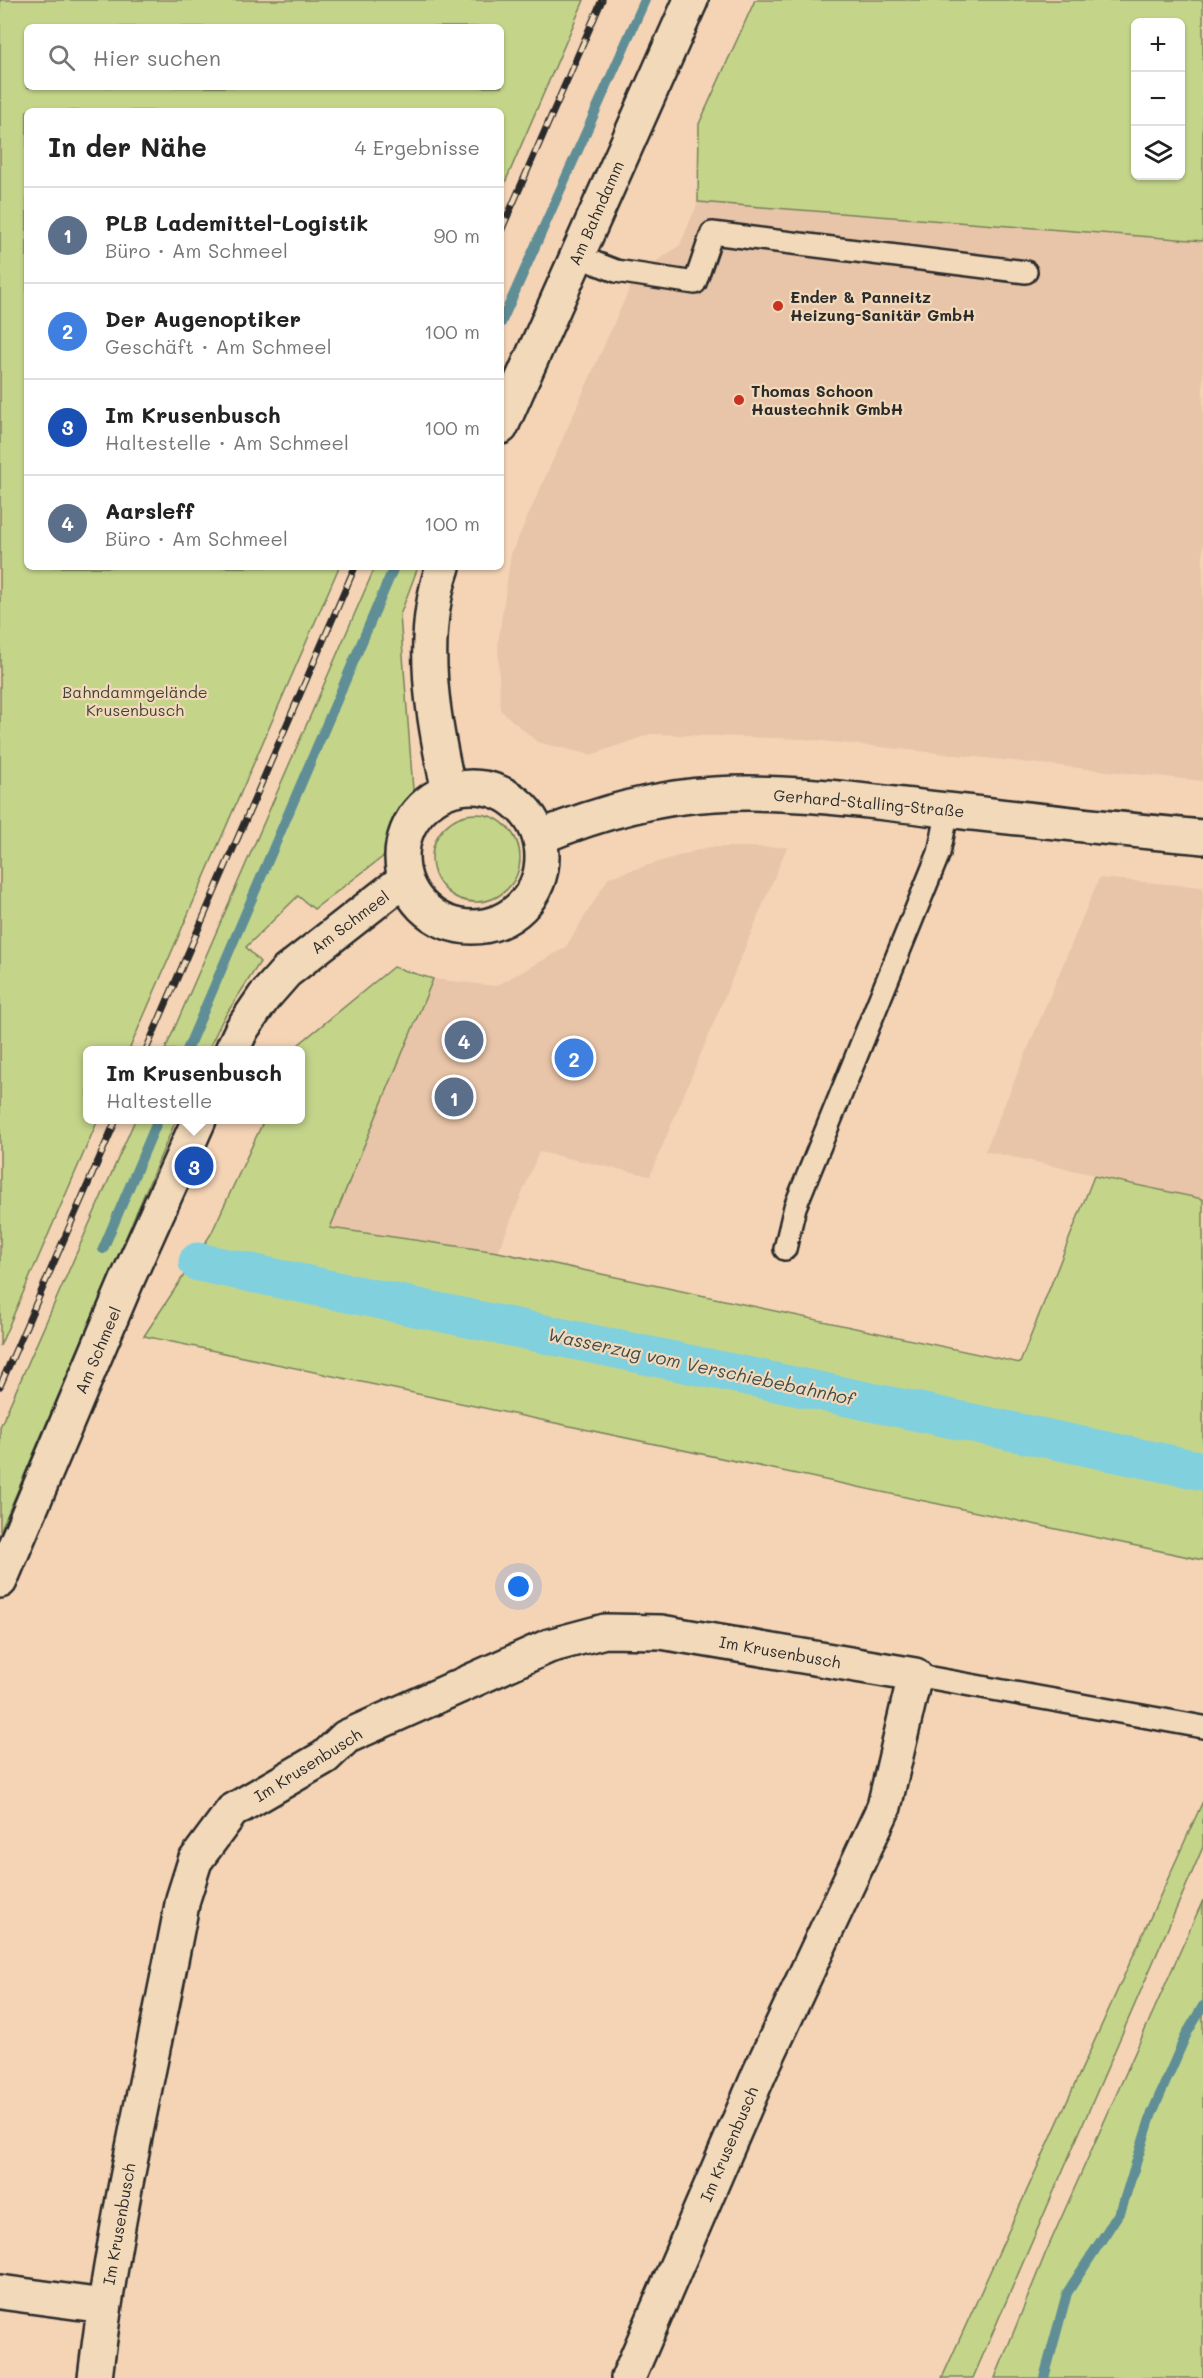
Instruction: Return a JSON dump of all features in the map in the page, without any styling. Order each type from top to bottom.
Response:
[{"type":"street","name":"Am Bahndamm","points":[[504,420],[691,0]]},
{"type":"street","points":[[442,570],[433,607],[432,688],[438,742],[449,791]]},
{"type":"street","name":"Am Schmeel","points":[[472,786],[499,791],[516,801],[531,818],[540,837],[543,862],[540,878],[531,898],[509,918],[496,924],[479,928],[462,927],[443,921],[426,910],[414,898],[405,879],[402,861],[404,838],[414,817],[429,800],[449,791],[472,786]]},
{"type":"street","name":"Gerhard-Stalling-Straße","points":[[540,837],[629,806],[715,794],[793,795],[1203,837]]},
{"type":"street","name":"Am Schmeel","points":[[234,1046],[264,997],[286,972],[405,879]]},
{"type":"street","name":"Am Schmeel","points":[[0,1581],[128,1278],[198,1124]]},
{"type":"street","name":"Im Krusenbusch","points":[[95,2378],[104,2306],[183,1899],[195,1861],[232,1811],[325,1756],[346,1737],[549,1646],[605,1631],[661,1632],[915,1676],[884,1807],[760,2072],[628,2378]]},
{"type":"street","name":"Im Krusenbusch","points":[[0,2292],[104,2306]]},
{"type":"lane","points":[[577,256],[616,271],[695,283],[712,233],[1026,272]]},
{"type":"lane","points":[[785,1250],[795,1207],[939,854],[948,810]]},
{"type":"lane","name":"Im Krusenbusch","points":[[915,1676],[1203,1726]]},
{"type":"shaded area","points":[[698,202],[1203,241],[1203,781],[803,739],[651,734],[591,755],[537,742],[500,710],[498,642],[511,554],[635,276],[680,245]]},
{"type":"shaded area","points":[[708,847],[787,847],[650,1176],[539,1152],[498,1252],[330,1228],[433,979],[496,986],[565,948],[609,877]]},
{"type":"shaded area","points":[[1099,878],[1203,887],[1203,1199],[985,1151]]},
{"type":"green space","name":"Bahndammgelände Krusenbusch","points":[[0,0],[584,0],[504,185],[504,108],[24,108],[24,570],[338,570],[131,1046],[83,1046],[83,1124],[96,1124],[0,1346]]},
{"type":"green space","points":[[755,0],[1203,0],[1203,241],[698,202],[699,124]]},
{"type":"green space","points":[[374,570],[417,570],[400,615],[413,790],[384,856],[314,909],[298,896],[246,947],[260,962],[223,1019],[210,1046],[167,1046]]},
{"type":"green space","points":[[476,814],[493,818],[507,827],[516,841],[520,858],[516,875],[507,889],[493,898],[476,902],[459,898],[445,889],[436,875],[432,858],[436,841],[445,827],[459,818]]},
{"type":"green space","points":[[393,967],[433,979],[330,1228],[498,1252],[1020,1363],[1094,1176],[1203,1199],[1203,1560],[144,1336],[211,1234],[262,1124],[305,1124],[305,1046],[298,1045]]},
{"type":"green space","points":[[133,1124],[174,1124],[0,1532],[0,1427]]},
{"type":"green space","points":[[1203,1801],[1203,1847],[973,2378],[942,2378]]},
{"type":"green space","points":[[1203,1900],[1203,2378],[995,2378],[1046,2252]]},
{"type":"waterway","points":[[504,316],[645,0]]},
{"type":"waterway","points":[[189,1046],[393,570]]},
{"type":"waterway","points":[[103,1249],[156,1124]]},
{"type":"waterway","name":"Wasserzug vom Verschiebebahnhof","points":[[198,1262],[1203,1471]]},
{"type":"waterway","points":[[1044,2378],[1067,2293],[1121,2210],[1152,2113],[1187,2033],[1203,2006]]},
{"type":"railway","points":[[504,224],[602,0]]},
{"type":"railway","points":[[148,1046],[354,570]]},
{"type":"railway","points":[[0,1386],[114,1124]]},
{"type":"place","name":"Ender & Panneitz Heizung-Sanitär GmbH","points":[[778,306]]},
{"type":"place","name":"Thomas Schoon Haustechnik GmbH","points":[[739,400]]},
{"type":"place","name":"Aarsleff","points":[[464,1040]]},
{"type":"place","name":"Der Augenoptiker","points":[[574,1058]]},
{"type":"place","name":"PLB Lademittel-Logistik","points":[[454,1097]]},
{"type":"place","name":"Im Krusenbusch","points":[[194,1166]]}]
